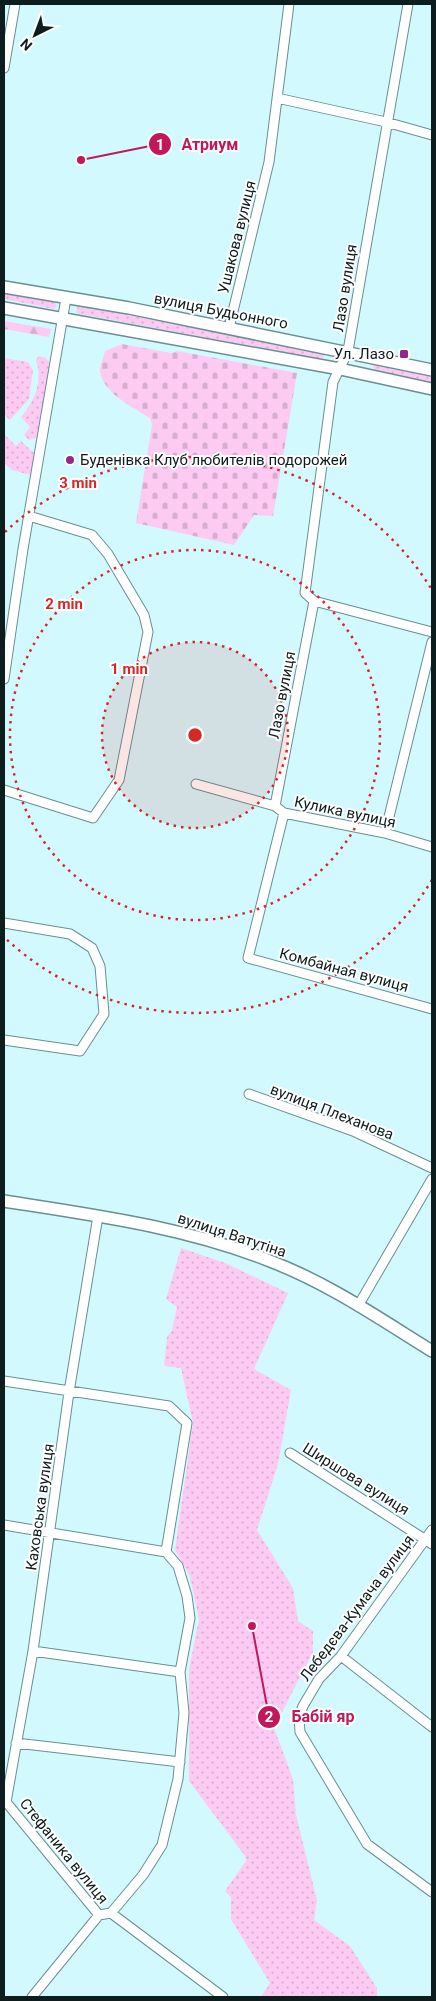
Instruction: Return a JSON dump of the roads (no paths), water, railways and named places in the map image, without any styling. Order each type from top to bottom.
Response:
[{"type":"main road","name":"вулиця Будьонного","points":[[4,287],[348,351],[432,370]]},
{"type":"main road","points":[[4,308],[340,369],[432,389]]},
{"type":"main road","name":"вулиця Ватутіна","points":[[4,1201],[154,1226],[215,1242],[261,1258],[314,1281],[432,1351]]},
{"type":"street","points":[[4,68],[15,4]]},
{"type":"street","name":"Ушакова вулиця","points":[[229,328],[266,172],[289,4]]},
{"type":"street","name":"Лазо вулиця","points":[[275,806],[314,601],[305,593],[333,382],[348,351],[386,122],[408,4]]},
{"type":"street","points":[[277,98],[386,122],[432,135]]},
{"type":"street","points":[[4,680],[61,318],[66,298]]},
{"type":"street","points":[[4,790],[93,818],[119,780],[148,632],[144,615],[108,554],[92,535],[29,516]]},
{"type":"street","points":[[314,601],[432,632]]},
{"type":"street","points":[[385,833],[432,642]]},
{"type":"street","name":"Кулика вулиця","points":[[196,784],[275,806],[284,813],[385,833],[432,847]]},
{"type":"street","name":"Комбайная вулиця","points":[[284,813],[248,958],[432,1008]]},
{"type":"street","points":[[4,923],[70,934],[92,948],[100,966],[104,1014],[80,1051],[4,1040]]},
{"type":"street","name":"вулиця Плеханова","points":[[249,1094],[353,1131],[432,1168]]},
{"type":"street","points":[[358,1306],[432,1179]]},
{"type":"street","name":"Каховська вулиця","points":[[6,1802],[51,1533],[69,1392],[98,1216]]},
{"type":"street","points":[[4,1381],[169,1406],[187,1423],[166,1552]]},
{"type":"street","name":"Ширшова вулиця","points":[[290,1453],[429,1542]]},
{"type":"street","points":[[4,1525],[166,1552],[178,1566],[187,1596],[190,1618],[180,1672],[184,1712],[178,1779],[162,1845],[143,1875],[111,1913]]},
{"type":"street","name":"Лебедєва-Кумача вулиця","points":[[432,1530],[429,1542],[341,1656],[319,1679],[303,1706],[299,1717],[300,1732],[367,1844],[432,1892]]},
{"type":"street","points":[[32,1651],[180,1672]]},
{"type":"street","points":[[341,1656],[432,1727]]},
{"type":"street","points":[[16,1743],[180,1762]]},
{"type":"street","name":"Стефаника вулиця","points":[[6,1802],[99,1916],[111,1913],[223,1997]]},
{"type":"street","points":[[32,1997],[99,1916]]},
{"type":"place","name":"Атриум","points":[[81,160]]},
{"type":"place","name":"Ул. Лазо","points":[[404,354]]},
{"type":"place","name":"Буденівка Клуб любителів подорожей","points":[[70,460]]},
{"type":"place","name":"Бабій яр","points":[[252,1626]]}]
